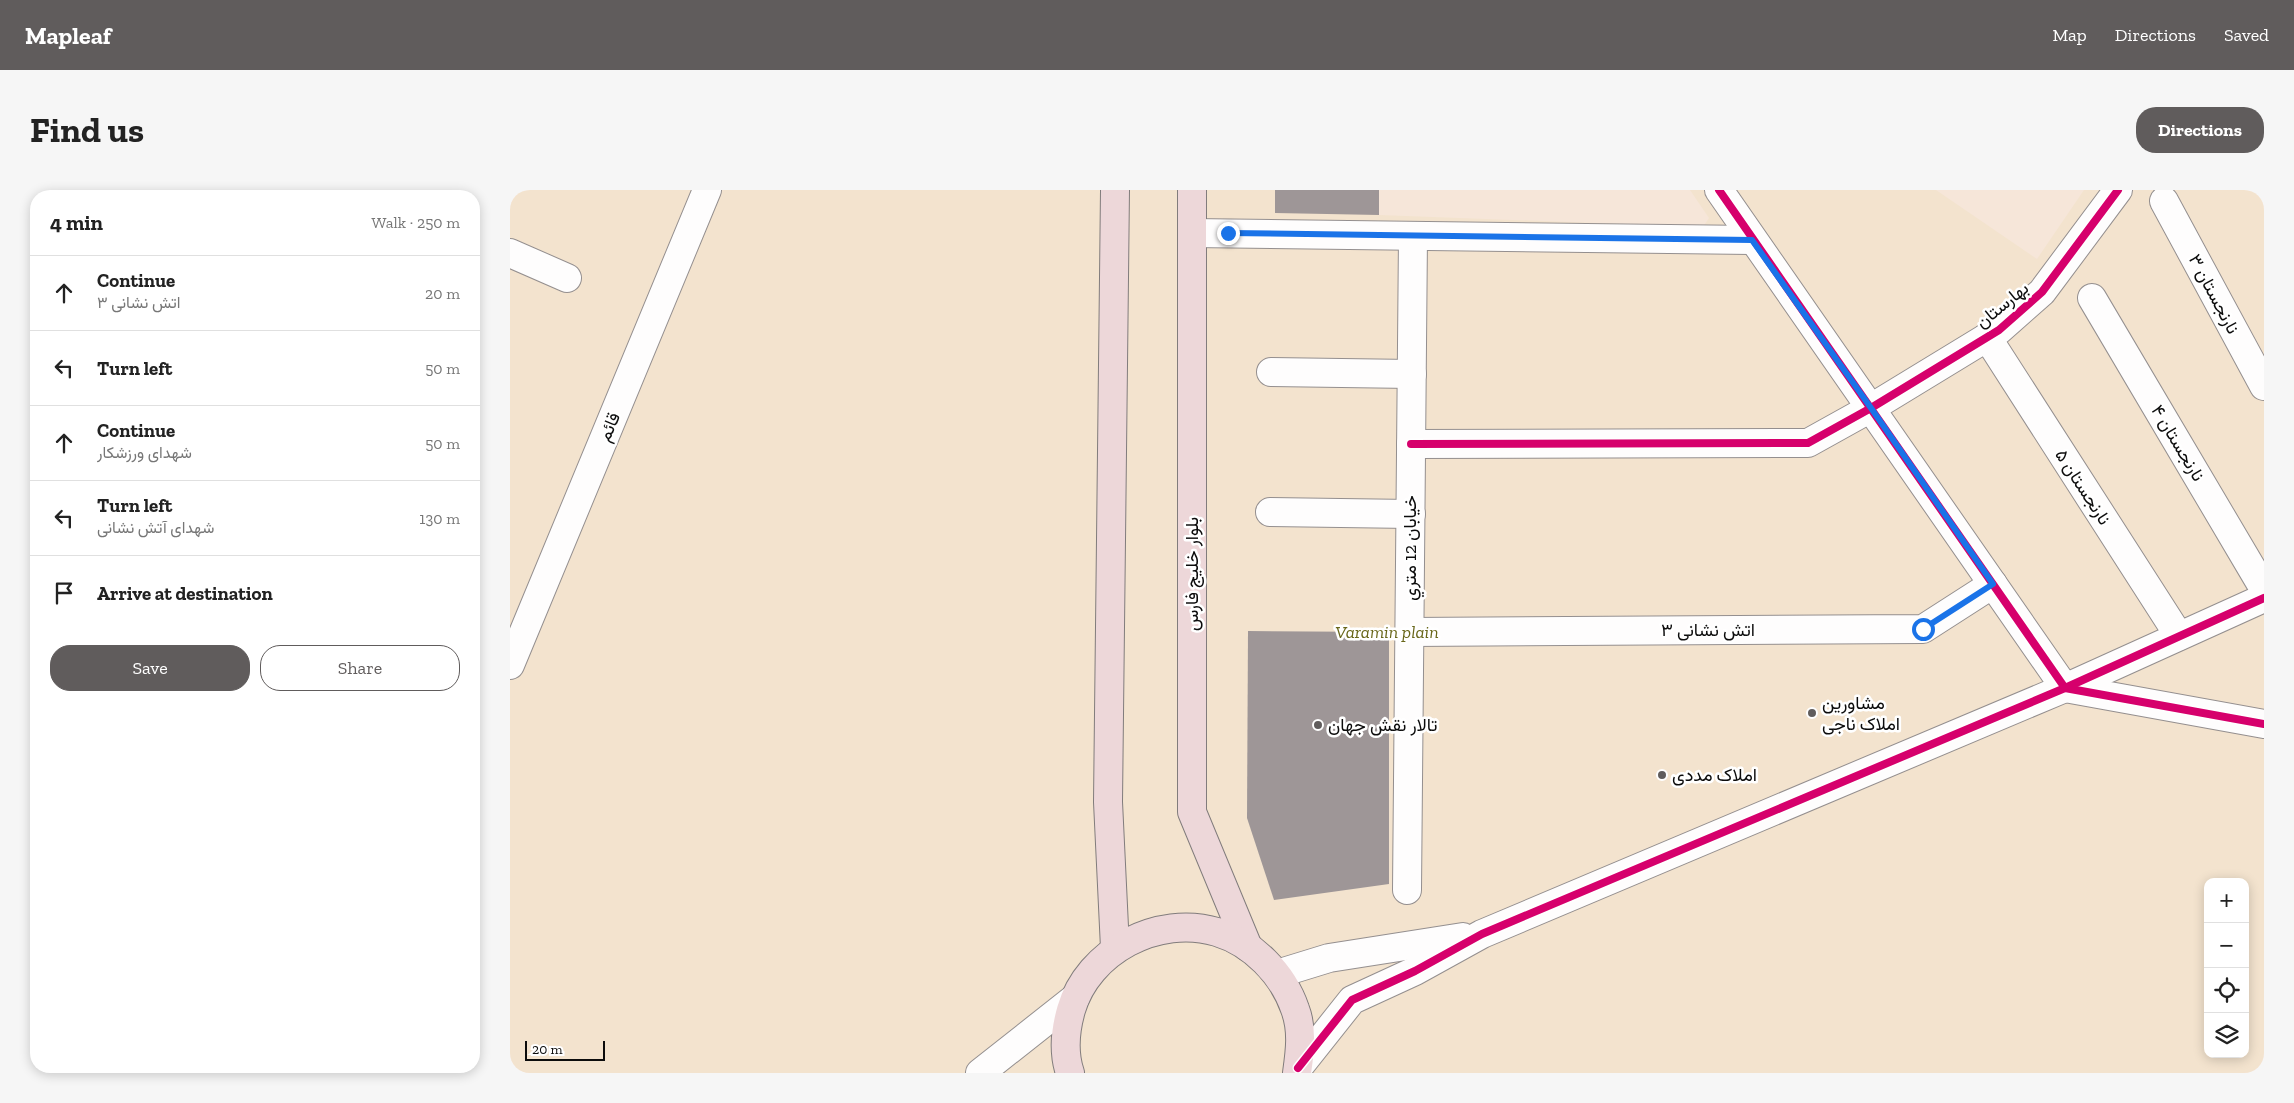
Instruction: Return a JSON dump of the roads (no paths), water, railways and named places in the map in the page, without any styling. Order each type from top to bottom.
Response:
[{"type":"main road","points":[[1115,190],[1108,802],[1115,948]]},
{"type":"main road","name":"بلوار خلیج فارس","points":[[1192,190],[1192,812],[1248,946]]},
{"type":"main road","points":[[1070,1073],[1066,1061],[1066,1029],[1075,998],[1092,970],[1115,948],[1147,933],[1181,928],[1216,932],[1248,946],[1277,974],[1296,1010],[1301,1045],[1297,1070]]},
{"type":"street","name":"قائم","points":[[510,665],[707,190]]},
{"type":"street","points":[[1719,190],[2065,688],[2264,724]]},
{"type":"street","name":"بهارستان","points":[[1411,444],[1808,442],[1871,408],[1999,330],[2042,292],[2118,190]]},
{"type":"street","name":"نارنجستان ۳","points":[[2164,201],[2264,386]]},
{"type":"street","points":[[1192,233],[1752,240]]},
{"type":"street","name":"خيابان 12 متري","points":[[1407,890],[1413,236]]},
{"type":"street","points":[[510,253],[567,278]]},
{"type":"street","name":"نارنجستان ۴","points":[[2092,298],[2264,589]]},
{"type":"street","name":"نارنجستان ۵","points":[[1987,338],[2179,636]]},
{"type":"street","points":[[1271,372],[1412,374]]},
{"type":"street","points":[[1270,512],[1411,514]]},
{"type":"street","name":"اتش نشانی ۳","points":[[1410,632],[1923,629],[1993,584]]},
{"type":"street","points":[[1297,1070],[1352,1000],[1414,971],[1482,934],[2065,688],[2264,598]]},
{"type":"street","points":[[1277,974],[1329,958],[1482,934]]},
{"type":"street","points":[[980,1073],[1075,998]]},
{"type":"place","name":"مشاورین املاک ناجی","points":[[1812,713]]},
{"type":"place","name":"تالار نقش جهان","points":[[1318,725]]},
{"type":"place","name":"املاک مددی","points":[[1662,775]]},
{"type":"park label","name":"Varamin plain","points":[[1387,632]]}]
